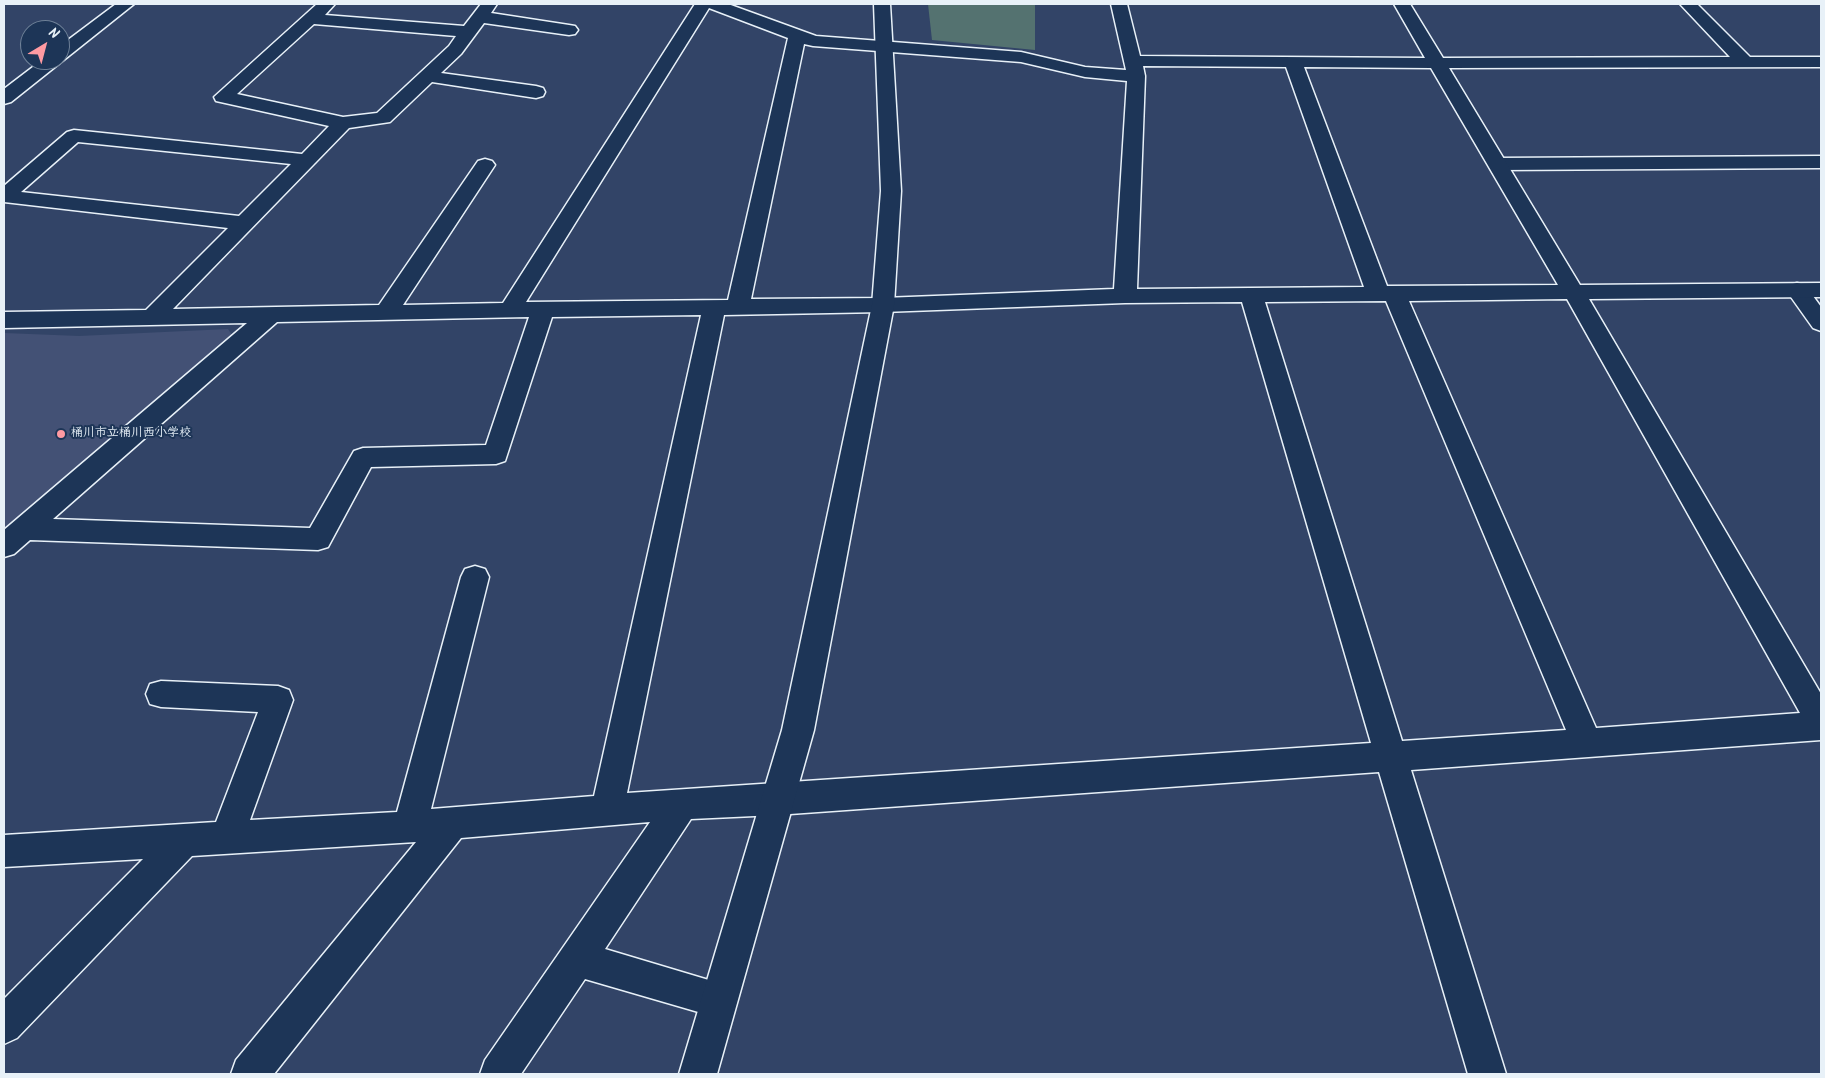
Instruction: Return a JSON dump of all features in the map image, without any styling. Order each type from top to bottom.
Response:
[{"type":"street","points":[[70,47],[126,4]]},
{"type":"street","points":[[327,4],[223,96],[343,123],[383,118],[455,50],[479,18]]},
{"type":"street","points":[[510,310],[703,4]]},
{"type":"street","points":[[713,4],[813,41],[1021,57],[1086,72],[1294,62],[1439,64],[1821,62]]},
{"type":"street","points":[[698,1074],[776,800],[798,730],[884,305],[891,190],[882,4]]},
{"type":"street","points":[[1119,4],[1134,69],[1125,296]]},
{"type":"street","points":[[1402,4],[1498,164],[1821,722]]},
{"type":"street","points":[[1688,4],[1745,62]]},
{"type":"street","points":[[311,19],[479,18],[569,30]]},
{"type":"street","points":[[607,811],[726,307],[796,34]]},
{"type":"street","points":[[1294,62],[1386,293],[1588,743]]},
{"type":"street","points":[[4,98],[40,70]]},
{"type":"street","points":[[426,76],[536,92]]},
{"type":"street","points":[[152,317],[343,123]]},
{"type":"street","points":[[244,223],[4,196],[74,136],[307,160]]},
{"type":"street","points":[[1498,164],[1821,162]]},
{"type":"street","points":[[386,312],[485,165]]},
{"type":"street","points":[[1797,290],[1821,323]]},
{"type":"street","points":[[4,320],[543,309],[884,305],[1125,296],[1821,290]]},
{"type":"street","points":[[1251,295],[1393,757],[1487,1074]]},
{"type":"street","points":[[24,529],[318,540],[363,458],[496,454],[543,309]]},
{"type":"street","points":[[4,546],[272,314]]},
{"type":"street","points":[[410,827],[475,577]]},
{"type":"street","points":[[161,694],[278,700],[226,839]]},
{"type":"street","points":[[4,851],[183,842],[410,827],[682,804],[776,800],[1821,726]]},
{"type":"street","points":[[499,1074],[682,804]]},
{"type":"street","points":[[250,1074],[452,824]]},
{"type":"street","points":[[4,1025],[183,842]]},
{"type":"street","points":[[577,959],[719,1000]]},
{"type":"shaded area","name":"桶川市立桶川西小学校","points":[[228,329],[234,338],[4,530],[4,333],[79,336]]},
{"type":"green space","points":[[928,4],[1035,4],[1035,50],[932,40]]},
{"type":"place","name":"桶川市立桶川西小学校","points":[[61,434]]}]
